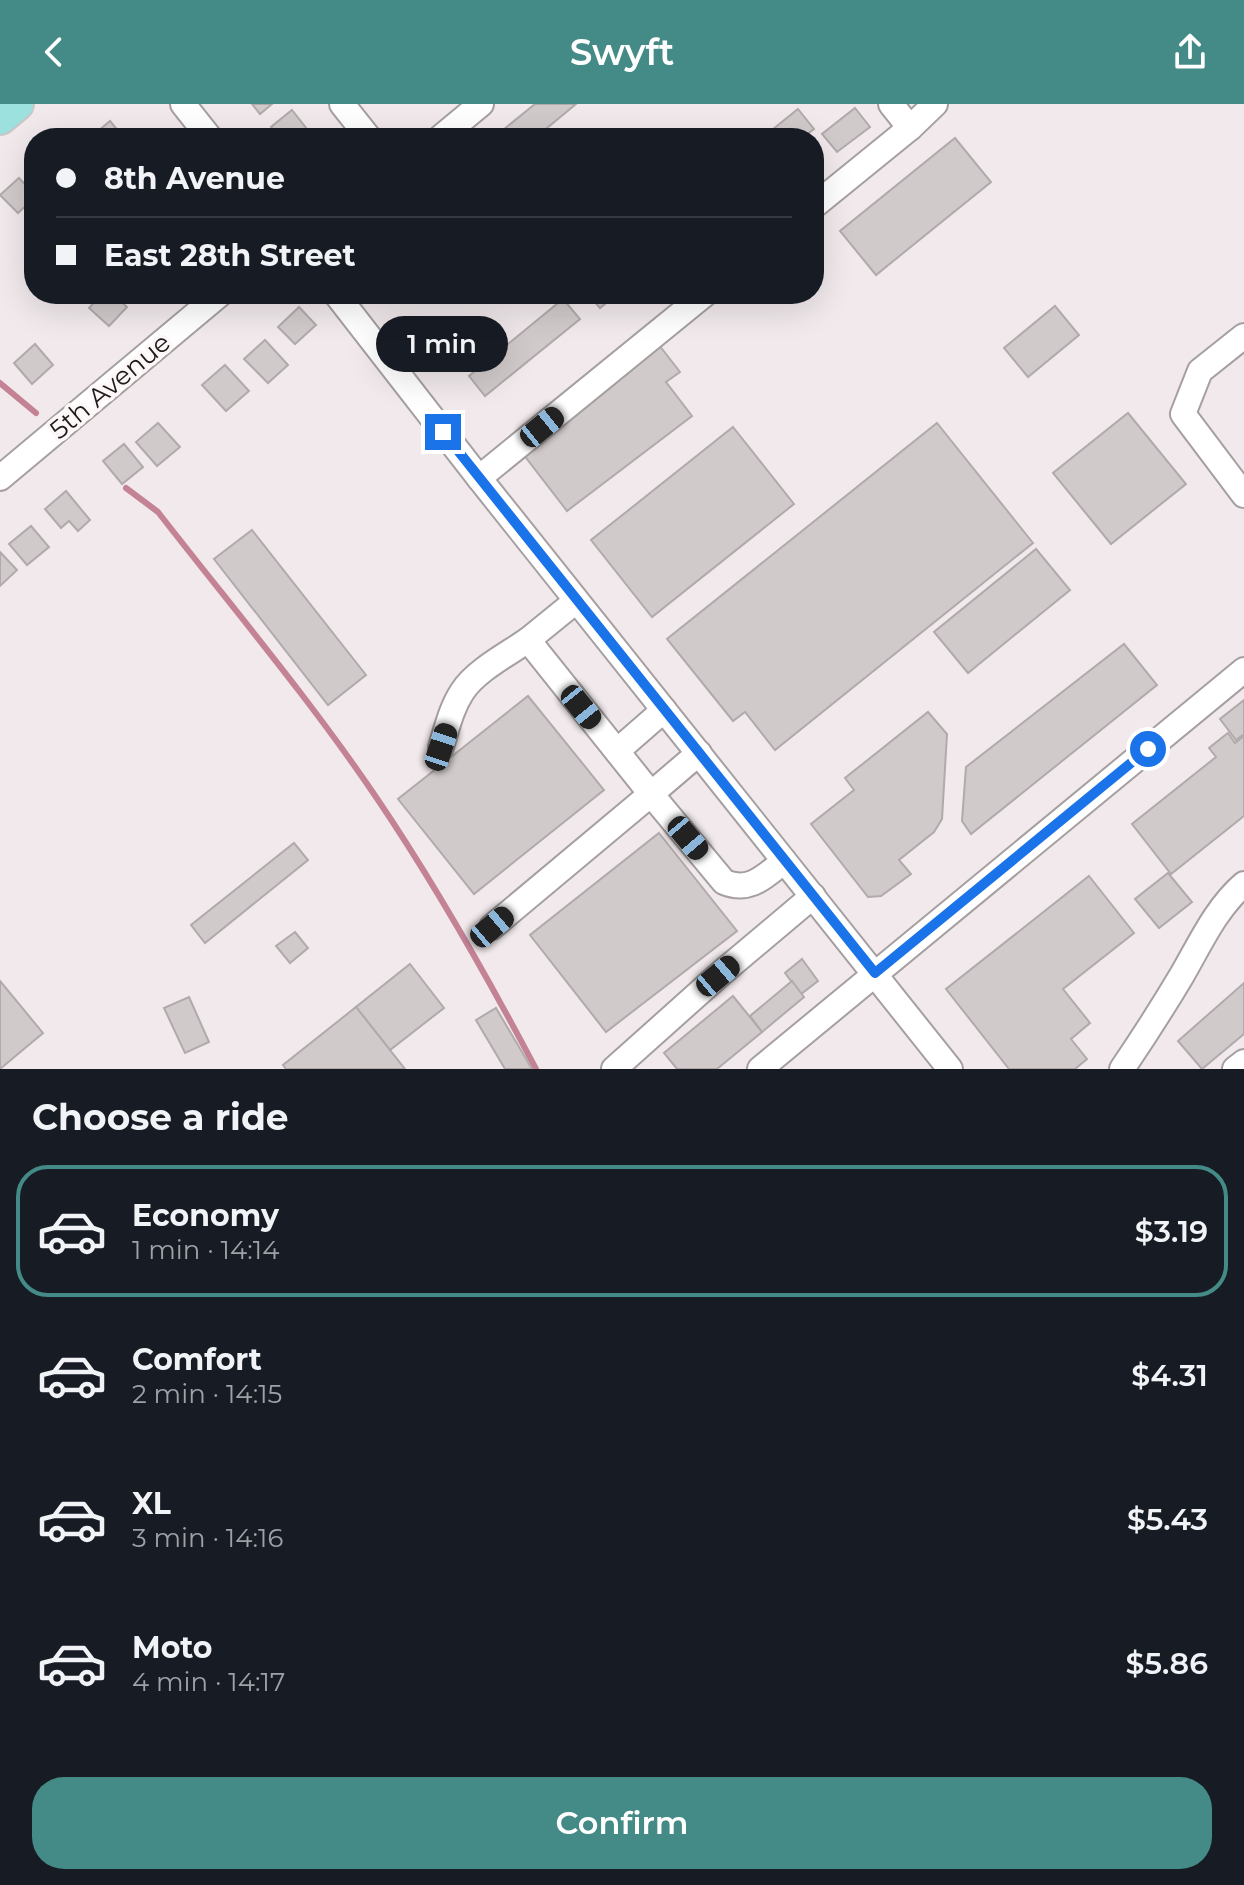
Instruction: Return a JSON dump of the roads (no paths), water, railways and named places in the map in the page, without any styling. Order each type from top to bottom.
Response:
[{"type":"main road","points":[[0,118],[17,104]]},
{"type":"street","points":[[183,104],[202,128]]},
{"type":"street","points":[[342,104],[361,128]]},
{"type":"street","points":[[452,128],[481,104]]},
{"type":"street","points":[[891,104],[910,128]]},
{"type":"street","points":[[824,198],[935,104]]},
{"type":"street","name":"5th Avenue","points":[[0,478],[208,304]]},
{"type":"street","points":[[344,304],[576,601],[950,1069]]},
{"type":"street","points":[[479,478],[693,304]]},
{"type":"street","points":[[1244,336],[1200,371],[1183,414],[1244,495]]},
{"type":"street","points":[[441,747],[463,689],[576,601]]},
{"type":"street","points":[[528,640],[724,882],[735,887],[746,886],[758,881],[784,861]]},
{"type":"street","points":[[760,1069],[1244,670]]},
{"type":"street","points":[[617,751],[664,710]]},
{"type":"street","points":[[492,927],[699,753]]},
{"type":"street","points":[[1122,1069],[1220,910],[1244,884]]},
{"type":"street","points":[[614,1069],[813,896]]},
{"type":"street","points":[[1235,1069],[1244,1062]]},
{"type":"waterway","points":[[0,383],[36,413]]},
{"type":"waterway","points":[[126,488],[158,512],[350,760],[440,897],[536,1069]]}]
